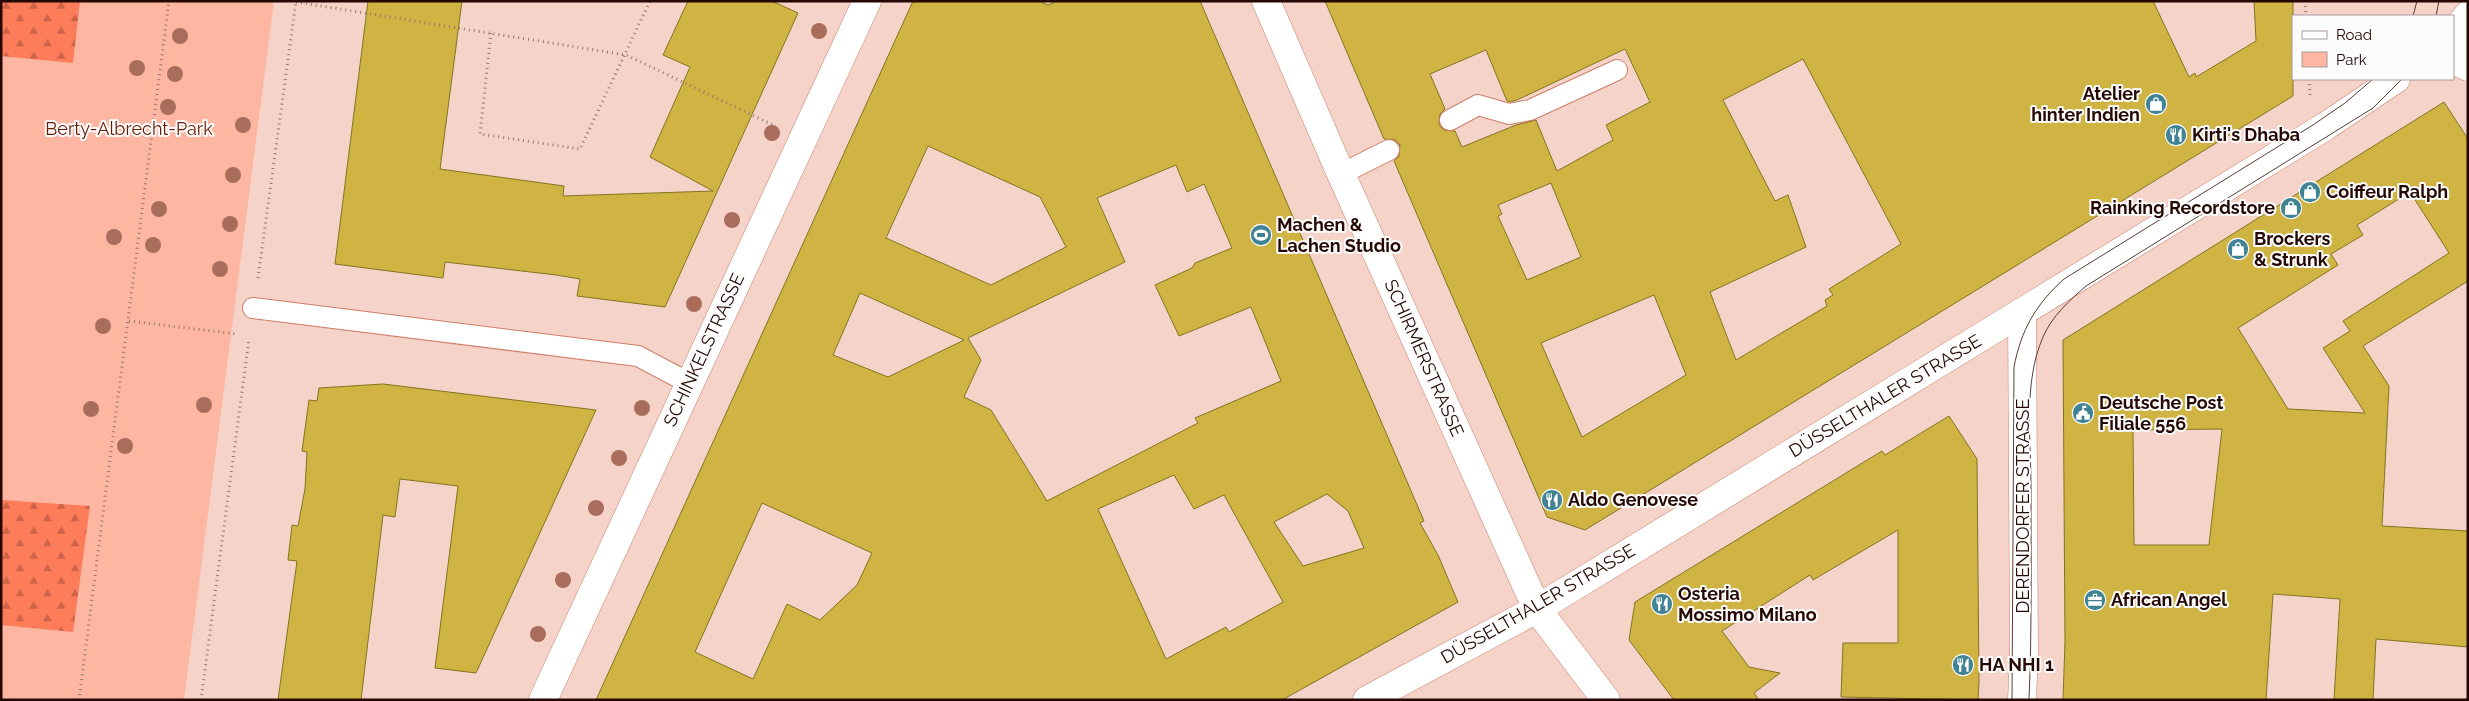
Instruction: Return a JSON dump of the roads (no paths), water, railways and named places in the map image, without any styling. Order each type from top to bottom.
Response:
[{"type":"street","name":"SCHINKELSTRASSE","points":[[543,700],[688,383],[867,1]]},
{"type":"street","name":"SCHIRMERSTRASSE","points":[[1266,1],[1341,174],[1537,609],[1606,700]]},
{"type":"street","points":[[2454,32],[2468,15]]},
{"type":"street","points":[[2454,49],[2468,46]]},
{"type":"street","points":[[2454,60],[2468,67]]},
{"type":"street","name":"DÜSSELTHALER STRASSE","points":[[1367,700],[1537,609],[2318,131],[2394,80]]},
{"type":"street","name":"DERENDORFER STRASSE","points":[[2022,312],[2024,653],[2022,700]]},
{"type":"lane","points":[[1450,120],[1478,105],[1509,114],[1530,110],[1617,70]]},
{"type":"lane","points":[[1341,174],[1389,150]]},
{"type":"lane","points":[[253,308],[638,356],[688,383]]},
{"type":"tram line","points":[[2413,15],[2417,1]]},
{"type":"tram line","points":[[2436,15],[2439,1]]},
{"type":"tram line","points":[[2012,700],[2014,367],[2021,341],[2031,318],[2045,298],[2064,279],[2313,125],[2345,103],[2372,80]]},
{"type":"tram line","points":[[2029,700],[2031,647],[2030,392],[2037,355],[2043,337],[2051,322],[2073,297],[2086,286],[2373,108],[2401,80]]},
{"type":"place","name":"Atelier hinter Indien","points":[[2156,104]]},
{"type":"place","name":"Kirti's Dhaba","points":[[2176,135]]},
{"type":"place","name":"Coiffeur Ralph","points":[[2310,192]]},
{"type":"place","name":"Rainking Recordstore","points":[[2291,208]]},
{"type":"place","name":"Machen & Lachen Studio","points":[[1261,235]]},
{"type":"place","name":"Brockers & Strunk","points":[[2238,249]]},
{"type":"place","name":"Deutsche Post Filiale 556","points":[[2083,413]]},
{"type":"place","name":"Aldo Genovese","points":[[1552,500]]},
{"type":"place","name":"African Angel","points":[[2095,600]]},
{"type":"place","name":"Osteria Mossimo Milano","points":[[1662,604]]},
{"type":"place","name":"HA NHI 1","points":[[1963,665]]},
{"type":"park label","name":"Berty-Albrecht-Park","points":[[129,129]]}]
